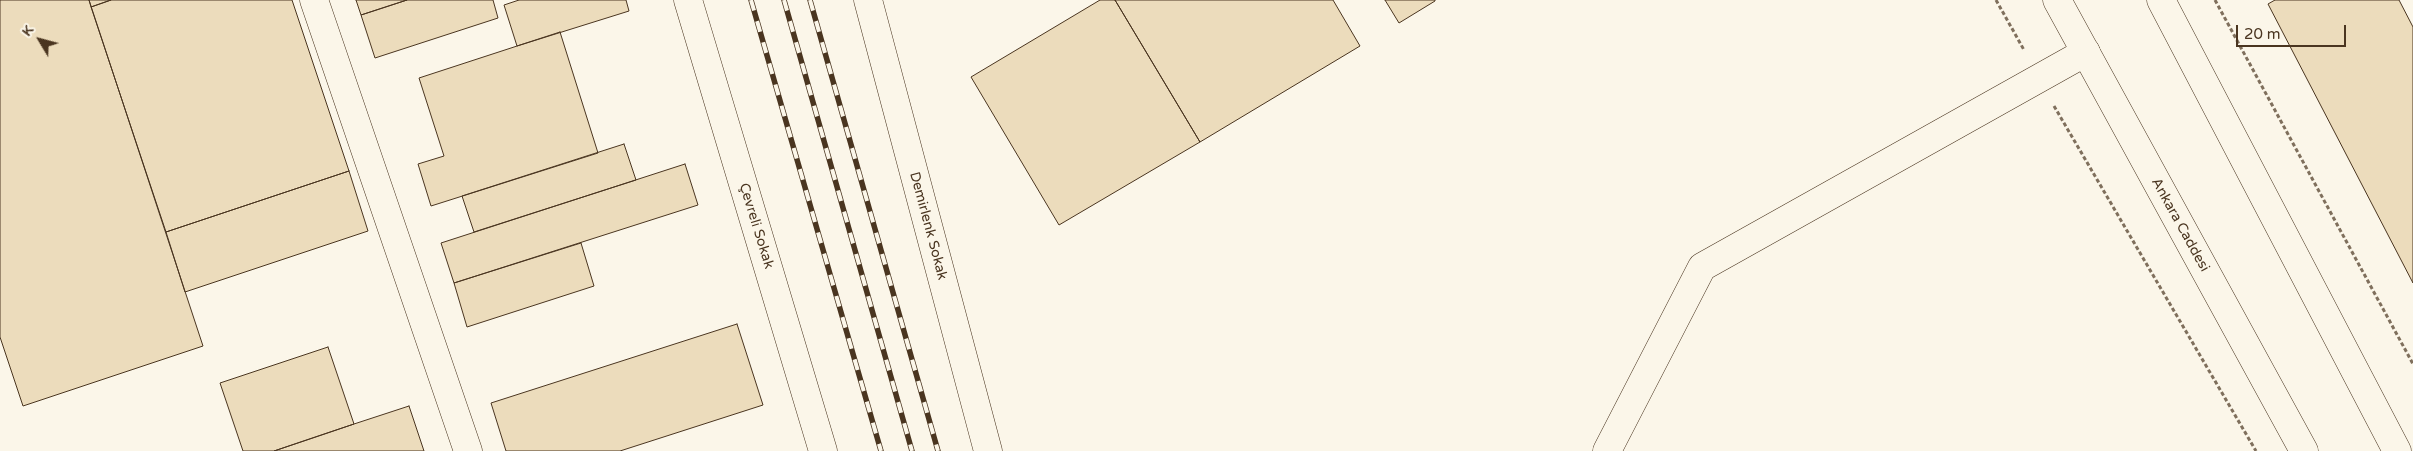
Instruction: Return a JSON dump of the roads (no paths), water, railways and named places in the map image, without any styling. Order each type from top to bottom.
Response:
[{"type":"street","points":[[314,0],[468,451]]},
{"type":"street","name":"Çevreli Sokak","points":[[688,0],[823,451]]},
{"type":"street","name":"Demirlenk Sokak","points":[[868,0],[988,451]]},
{"type":"street","name":"Ankara Caddesi","points":[[2057,0],[2304,451]]},
{"type":"street","points":[[2161,0],[2398,451]]},
{"type":"street","points":[[1607,451],[1702,267],[2086,52]]},
{"type":"railway","points":[[751,0],[881,451]]},
{"type":"railway","points":[[784,0],[912,451]]},
{"type":"railway","points":[[810,0],[938,451]]}]
